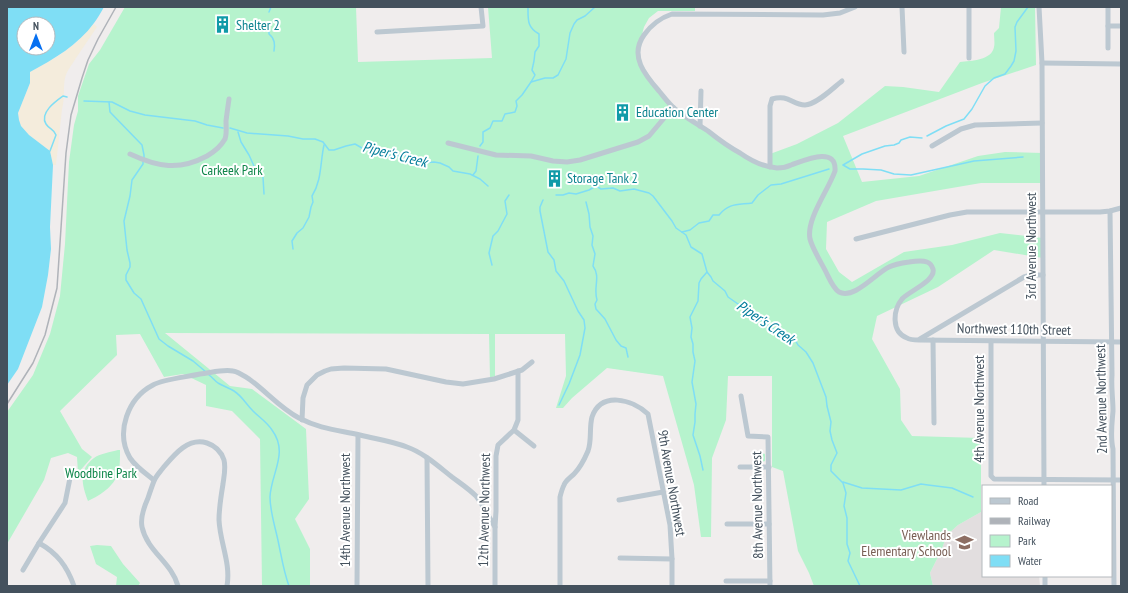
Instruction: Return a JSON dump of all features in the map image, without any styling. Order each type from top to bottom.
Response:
[{"type":"street","points":[[377,32],[483,26],[481,7]]},
{"type":"street","points":[[842,81],[815,102],[808,104],[803,105],[784,97],[772,98],[770,106],[770,167],[740,154],[674,108],[665,99],[641,66],[638,56],[640,40],[652,26],[663,18],[672,14],[828,15],[855,7]]},
{"type":"street","points":[[902,7],[904,52]]},
{"type":"street","points":[[969,7],[969,58]]},
{"type":"street","name":"3rd Avenue Northwest","points":[[1039,7],[1042,63],[1044,485]]},
{"type":"street","points":[[1108,7],[1108,48]]},
{"type":"street","points":[[1108,26],[1121,26]]},
{"type":"street","points":[[1042,63],[1121,64]]},
{"type":"street","points":[[700,126],[701,91]]},
{"type":"street","points":[[130,154],[163,166],[180,166],[197,161],[210,154],[220,146],[225,138],[229,99]]},
{"type":"street","points":[[448,143],[487,153],[531,156],[552,161],[567,162],[580,160],[638,142],[649,136],[674,108]]},
{"type":"street","points":[[932,146],[961,129],[975,125],[1042,123]]},
{"type":"street","name":"Northwest 110th Street","points":[[770,167],[787,167],[818,156],[833,162],[835,171],[813,217],[810,229],[810,240],[832,283],[840,292],[845,294],[852,292],[863,286],[889,266],[895,264],[922,261],[931,264],[933,269],[932,276],[924,284],[903,299],[896,310],[896,329],[900,334],[908,339],[1121,342]]},
{"type":"street","points":[[856,239],[967,212],[1100,212],[1121,208]]},
{"type":"street","name":"2nd Avenue Northwest","points":[[1110,211],[1112,342],[1111,392],[1113,412],[1111,426],[1113,449],[1114,586]]},
{"type":"street","points":[[919,340],[1024,277],[1031,275],[1043,275]]},
{"type":"street","points":[[933,340],[934,423]]},
{"type":"street","name":"4th Avenue Northwest","points":[[991,341],[991,476],[994,479],[1044,479]]},
{"type":"street","points":[[302,420],[303,398],[307,386],[317,375],[331,369],[386,369],[462,384],[483,382],[522,370],[532,362]]},
{"type":"street","points":[[154,480],[137,467],[127,452],[124,441],[123,432],[125,420],[134,401],[142,392],[159,382],[231,370],[236,371],[256,384],[288,411],[302,420],[320,427],[402,445],[427,458],[476,496],[495,527]]},
{"type":"street","points":[[518,371],[519,416],[514,430],[534,446]]},
{"type":"street","name":"8th Avenue Northwest","points":[[741,396],[748,436],[768,437],[770,584]]},
{"type":"street","name":"9th Avenue Northwest","points":[[560,586],[560,497],[562,487],[574,473],[589,450],[591,423],[597,408],[613,399],[623,400],[634,404],[642,408],[648,414],[670,524],[672,586]]},
{"type":"street","name":"12th Avenue Northwest","points":[[496,586],[496,452],[498,445],[514,430]]},
{"type":"street","name":"14th Avenue Northwest","points":[[357,586],[358,435]]},
{"type":"street","points":[[178,586],[171,570],[148,541],[142,526],[142,517],[154,480],[172,457],[183,447],[194,442],[204,442],[220,451],[225,464],[219,519],[220,531],[227,559],[227,586]]},
{"type":"street","points":[[427,458],[428,586]]},
{"type":"street","points":[[740,467],[769,467]]},
{"type":"street","points":[[24,570],[39,543],[65,503],[70,478]]},
{"type":"street","points":[[1044,479],[1121,480]]},
{"type":"street","points":[[619,500],[663,492]]},
{"type":"street","points":[[727,524],[769,524]]},
{"type":"street","points":[[39,543],[50,549],[58,557],[74,586]]},
{"type":"street","points":[[620,558],[672,559]]},
{"type":"street","points":[[726,581],[770,584]]},
{"type":"shaded area","name":"Viewlands Elementary School","points":[[982,509],[982,577],[1039,577],[1040,586],[933,586],[930,573],[947,535],[958,525],[981,512]]},
{"type":"green space","name":"Carkeek Park","points":[[125,7],[356,7],[358,62],[492,58],[488,7],[695,7],[695,11],[658,11],[649,18],[644,27],[639,46],[639,60],[665,99],[740,153],[770,167],[770,154],[797,144],[838,123],[885,86],[939,92],[960,62],[980,59],[989,55],[992,51],[994,45],[994,33],[999,28],[1001,7],[1035,7],[1036,65],[982,83],[843,136],[862,182],[919,176],[978,156],[1005,152],[1043,153],[1043,183],[981,183],[876,201],[827,222],[826,249],[839,272],[852,282],[904,252],[952,245],[1000,233],[1043,238],[1043,258],[994,250],[938,287],[877,316],[872,339],[900,389],[901,420],[912,436],[981,438],[981,512],[958,525],[947,535],[930,573],[933,586],[814,586],[798,551],[783,471],[772,467],[772,376],[728,376],[726,420],[712,458],[711,537],[701,537],[694,485],[663,376],[607,368],[572,398],[563,408],[556,408],[566,376],[565,334],[495,334],[495,376],[490,378],[489,334],[165,333],[230,386],[252,389],[306,429],[309,499],[295,519],[310,549],[310,586],[262,586],[260,439],[232,411],[206,406],[206,385],[183,374],[164,377],[140,334],[116,335],[117,355],[60,411],[82,449],[92,457],[78,473],[77,457],[68,453],[51,458],[44,480],[7,544],[7,412],[33,375],[50,334],[60,296],[65,244],[69,162],[74,125],[78,111],[78,96],[89,64],[100,50]]},
{"type":"green space","name":"Woodbine Park","points":[[120,450],[119,468],[115,480],[103,493],[88,501],[83,484],[83,473],[85,468],[94,458],[102,454]]},
{"type":"green space","points":[[756,453],[765,454],[765,461],[759,463]]},
{"type":"green space","points":[[90,546],[111,546],[123,564],[140,583],[138,586],[116,586],[117,577],[96,564]]},
{"type":"sand","points":[[94,24],[97,27],[67,72],[65,78],[56,165],[53,165],[50,151],[29,135],[21,126],[18,113],[30,83],[30,72],[60,55],[78,41]]},
{"type":"water","points":[[7,7],[104,7],[88,31],[81,38],[57,57],[30,72],[30,83],[18,113],[21,126],[29,135],[50,151],[53,165],[50,227],[51,249],[48,275],[42,307],[18,369],[7,385]]},
{"type":"waterway","points":[[269,12],[271,7]]},
{"type":"waterway","points":[[528,7],[530,26],[539,34],[539,46],[535,52],[532,70],[535,75],[531,82]]},
{"type":"waterway","points":[[480,146],[483,142],[483,132],[490,128],[493,121],[502,121],[505,114],[515,112],[517,106],[516,101],[531,82],[545,78],[553,78],[558,75],[566,59],[570,33],[574,24],[577,20],[585,16],[595,7]]},
{"type":"waterway","points":[[927,136],[964,119],[972,109],[985,86],[994,78],[1005,74],[1014,61],[1016,51],[1015,27],[1028,7]]},
{"type":"waterway","points":[[266,27],[269,27],[269,34],[273,40],[274,51]]},
{"type":"waterway","name":"Piper's Creek","points":[[50,151],[56,135],[44,120],[46,112],[56,101],[63,96],[67,97]]},
{"type":"waterway","name":"Piper's Creek","points":[[84,101],[112,102],[130,111],[145,115],[195,121],[223,128]]},
{"type":"waterway","points":[[109,102],[110,112],[142,145],[144,158]]},
{"type":"waterway","name":"Piper's Creek","points":[[230,128],[247,133],[315,139],[323,142],[329,150],[355,144],[362,148],[392,156],[415,158],[423,163],[440,163],[449,167],[453,171],[470,174],[480,179],[488,186]]},
{"type":"waterway","points":[[238,132],[241,142],[254,166],[263,177],[264,194]]},
{"type":"waterway","points":[[922,138],[910,137],[901,140],[899,143],[894,145],[885,146],[862,154],[843,165],[850,169],[881,170],[894,174],[911,175],[974,161],[1023,157]]},
{"type":"waterway","points":[[293,249],[292,241],[297,233],[303,228],[309,217],[313,202],[312,196],[318,184],[324,145]]},
{"type":"waterway","points":[[473,175],[476,171],[478,156]]},
{"type":"waterway","points":[[143,162],[132,180],[124,221],[130,263],[126,280],[134,293],[141,299],[159,339],[193,361],[206,372]]},
{"type":"waterway","points":[[682,232],[690,230],[699,223],[709,221],[713,215],[719,215],[730,206],[752,203],[758,195],[771,185],[781,184],[829,169]]},
{"type":"waterway","name":"Piper's Creek","points":[[556,195],[569,193],[576,194],[596,186],[601,189],[613,188],[620,191],[634,189],[649,193],[653,196],[676,228],[686,235],[691,247],[702,254],[707,272],[713,281],[725,291],[728,297],[752,311],[764,323],[776,331],[794,338],[798,345],[806,352],[813,363],[826,397],[831,422],[830,431],[837,453],[831,465],[831,471],[843,483],[846,493],[844,506],[847,518],[847,544],[850,553],[848,561],[860,586]]},
{"type":"waterway","points":[[492,265],[489,253],[493,236],[498,231],[507,214],[505,201],[509,195]]},
{"type":"waterway","points":[[543,200],[540,211],[548,252],[554,260],[556,271],[564,281],[578,311],[584,320],[585,328],[580,355],[559,405]]},
{"type":"waterway","points":[[586,202],[593,236],[592,245],[595,254],[593,266],[597,278],[596,309],[605,319],[616,340],[621,346],[626,348],[628,357]]},
{"type":"waterway","points":[[703,470],[693,435],[696,404],[692,382],[695,361],[691,337],[692,328],[690,317],[698,301],[699,283],[707,272]]},
{"type":"waterway","points":[[209,375],[218,383],[239,395],[253,411],[268,424],[277,438],[279,455],[271,488],[270,502],[289,586]]},
{"type":"waterway","points":[[843,482],[862,488],[901,490],[921,484],[952,488],[973,497]]},
{"type":"railway","points":[[7,404],[33,363],[45,335],[57,288],[66,153],[71,115],[88,60],[116,7]]},
{"type":"place","name":"Shelter 2","points":[[223,25]]},
{"type":"place","name":"Education Center","points":[[623,112]]},
{"type":"place","name":"Storage Tank 2","points":[[554,178]]},
{"type":"place","name":"Viewlands Elementary School","points":[[964,543]]}]
